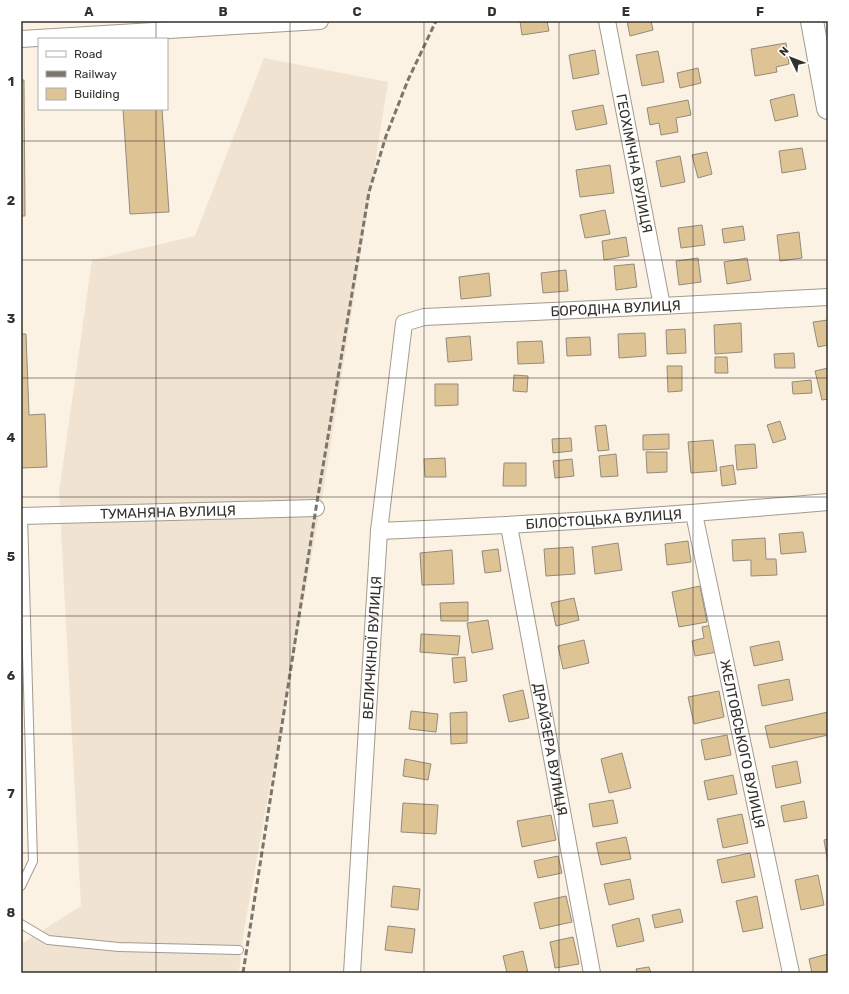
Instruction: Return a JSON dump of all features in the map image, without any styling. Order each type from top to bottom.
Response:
[{"type":"street","points":[[21,39],[320,21]]},
{"type":"street","name":"ГЕОХІМІЧНА ВУЛИЦЯ","points":[[607,21],[662,306]]},
{"type":"street","points":[[812,21],[828,108]]},
{"type":"street","name":"БОРОДІНА ВУЛИЦЯ","points":[[404,323],[424,317],[828,297]]},
{"type":"street","name":"ВЕЛИЧКІНОЇ ВУЛИЦЯ","points":[[352,973],[379,532],[404,323]]},
{"type":"street","name":"БІЛОСТОЦЬКА ВУЛИЦЯ","points":[[379,532],[509,526],[694,514],[828,502]]},
{"type":"street","name":"ТУМАНЯНА ВУЛИЦЯ","points":[[22,516],[316,508]]},
{"type":"street","name":"ЖЕЛТОВСЬКОГО ВУЛИЦЯ","points":[[694,514],[791,973]]},
{"type":"street","name":"ДРАЙЗЕРА ВУЛИЦЯ","points":[[509,526],[592,973]]},
{"type":"lane","points":[[21,886],[33,861],[22,516]]},
{"type":"lane","points":[[21,924],[48,940],[119,947],[239,950]]},
{"type":"shaded area","points":[[264,58],[388,82],[323,493],[244,930],[239,973],[21,973],[21,944],[81,906],[59,492],[92,260],[195,236]]},
{"type":"building","points":[[520,21],[547,21],[549,31],[522,35]]},
{"type":"building","points":[[627,21],[651,21],[653,30],[630,36]]},
{"type":"building","points":[[786,43],[789,64],[776,67],[777,72],[755,76],[751,49]]},
{"type":"building","points":[[595,50],[599,74],[573,79],[569,55]]},
{"type":"building","points":[[658,51],[664,82],[642,86],[636,55]]},
{"type":"building","points":[[698,68],[701,83],[680,88],[677,73]]},
{"type":"building","points":[[21,80],[24,80],[25,216],[21,216]]},
{"type":"building","points":[[794,94],[798,116],[775,121],[770,100]]},
{"type":"building","points":[[688,100],[691,115],[676,118],[678,132],[661,135],[659,123],[650,125],[647,108]]},
{"type":"building","points":[[603,105],[607,124],[576,130],[572,111]]},
{"type":"building","points":[[123,110],[162,110],[169,212],[130,214]]},
{"type":"building","points":[[802,148],[806,169],[782,173],[779,151]]},
{"type":"building","points":[[707,152],[712,174],[698,178],[692,155]]},
{"type":"building","points":[[680,156],[685,182],[661,187],[656,161]]},
{"type":"building","points":[[610,165],[614,193],[580,197],[576,170]]},
{"type":"building","points":[[605,210],[610,234],[585,238],[580,215]]},
{"type":"building","points":[[702,225],[705,245],[681,248],[678,228]]},
{"type":"building","points":[[743,226],[745,240],[724,243],[722,229]]},
{"type":"building","points":[[799,232],[802,258],[780,261],[777,235]]},
{"type":"building","points":[[626,237],[629,256],[604,260],[602,241]]},
{"type":"building","points":[[698,258],[701,282],[679,285],[676,261]]},
{"type":"building","points":[[747,258],[751,280],[727,284],[724,262]]},
{"type":"building","points":[[634,264],[637,287],[616,290],[614,266]]},
{"type":"building","points":[[566,270],[568,291],[543,293],[541,273]]},
{"type":"building","points":[[489,273],[491,296],[461,299],[459,277]]},
{"type":"building","points":[[828,320],[828,345],[818,347],[813,322]]},
{"type":"building","points":[[741,323],[742,352],[715,354],[714,325]]},
{"type":"building","points":[[685,329],[686,353],[667,354],[666,330]]},
{"type":"building","points":[[645,333],[646,356],[619,358],[618,334]]},
{"type":"building","points":[[21,334],[26,334],[29,415],[45,414],[47,467],[21,468]]},
{"type":"building","points":[[470,336],[472,360],[448,362],[446,338]]},
{"type":"building","points":[[590,337],[591,355],[567,356],[566,338]]},
{"type":"building","points":[[542,341],[544,363],[518,364],[517,342]]},
{"type":"building","points":[[794,353],[795,368],[775,368],[774,354]]},
{"type":"building","points":[[715,357],[727,357],[728,373],[715,373]]},
{"type":"building","points":[[667,366],[682,366],[682,391],[668,392]]},
{"type":"building","points":[[828,368],[828,399],[822,400],[815,371]]},
{"type":"building","points":[[514,375],[528,376],[527,392],[513,391]]},
{"type":"building","points":[[811,380],[812,393],[793,394],[792,382]]},
{"type":"building","points":[[435,384],[458,384],[458,405],[435,406]]},
{"type":"building","points":[[780,421],[786,439],[773,443],[767,425]]},
{"type":"building","points":[[606,425],[609,450],[598,451],[595,426]]},
{"type":"building","points":[[669,434],[669,449],[643,450],[643,435]]},
{"type":"building","points":[[571,438],[572,451],[553,453],[552,439]]},
{"type":"building","points":[[713,440],[717,471],[691,473],[688,442]]},
{"type":"building","points":[[755,444],[757,468],[737,470],[735,445]]},
{"type":"building","points":[[646,452],[667,452],[667,472],[647,473]]},
{"type":"building","points":[[616,454],[618,476],[601,477],[599,456]]},
{"type":"building","points":[[445,458],[446,477],[425,477],[424,459]]},
{"type":"building","points":[[572,459],[574,476],[555,478],[553,461]]},
{"type":"building","points":[[504,463],[526,463],[526,486],[503,486]]},
{"type":"building","points":[[733,465],[736,484],[722,486],[720,467]]},
{"type":"building","points":[[803,532],[806,552],[781,554],[779,534]]},
{"type":"building","points":[[765,538],[766,559],[776,559],[777,575],[751,576],[751,560],[733,561],[732,540]]},
{"type":"building","points":[[688,541],[691,562],[667,565],[665,544]]},
{"type":"building","points":[[618,543],[622,570],[595,574],[592,547]]},
{"type":"building","points":[[573,547],[575,574],[546,576],[544,549]]},
{"type":"building","points":[[498,549],[501,571],[485,573],[482,551]]},
{"type":"building","points":[[452,550],[454,584],[422,585],[420,553]]},
{"type":"building","points":[[700,586],[707,622],[679,627],[672,592]]},
{"type":"building","points":[[574,598],[579,620],[556,626],[551,603]]},
{"type":"building","points":[[468,602],[468,621],[441,621],[440,603]]},
{"type":"building","points":[[488,620],[493,649],[472,653],[467,623]]},
{"type":"building","points":[[712,625],[717,652],[695,656],[692,641],[704,638],[702,627]]},
{"type":"building","points":[[421,634],[460,636],[458,655],[420,652]]},
{"type":"building","points":[[584,640],[589,663],[563,669],[558,646]]},
{"type":"building","points":[[779,641],[783,660],[754,666],[750,647]]},
{"type":"building","points":[[465,657],[467,681],[454,683],[452,658]]},
{"type":"building","points":[[789,679],[793,700],[762,706],[758,685]]},
{"type":"building","points":[[523,690],[529,718],[509,722],[503,695]]},
{"type":"building","points":[[719,691],[724,717],[694,724],[688,697]]},
{"type":"building","points":[[411,711],[438,714],[436,732],[409,729]]},
{"type":"building","points":[[467,712],[467,743],[451,744],[450,713]]},
{"type":"building","points":[[828,712],[828,735],[770,748],[765,726]]},
{"type":"building","points":[[727,735],[731,755],[705,760],[701,740]]},
{"type":"building","points":[[622,753],[631,788],[609,793],[601,759]]},
{"type":"building","points":[[405,759],[431,764],[428,780],[403,776]]},
{"type":"building","points":[[797,761],[801,783],[776,788],[772,766]]},
{"type":"building","points":[[733,775],[737,794],[708,800],[704,781]]},
{"type":"building","points":[[613,800],[618,823],[593,827],[589,804]]},
{"type":"building","points":[[804,801],[807,818],[784,822],[781,806]]},
{"type":"building","points":[[403,803],[438,805],[436,834],[401,832]]},
{"type":"building","points":[[742,814],[748,843],[723,848],[717,819]]},
{"type":"building","points":[[551,815],[556,840],[522,847],[517,821]]},
{"type":"building","points":[[626,837],[631,859],[601,865],[596,843]]},
{"type":"building","points":[[828,839],[828,863],[824,840]]},
{"type":"building","points":[[750,853],[755,877],[722,883],[717,860]]},
{"type":"building","points":[[558,856],[562,873],[538,878],[534,861]]},
{"type":"building","points":[[818,875],[824,905],[801,910],[795,880]]},
{"type":"building","points":[[630,879],[634,899],[609,905],[604,884]]},
{"type":"building","points":[[393,886],[420,889],[418,910],[391,907]]},
{"type":"building","points":[[566,896],[572,922],[540,929],[534,903]]},
{"type":"building","points":[[757,896],[763,928],[743,932],[736,901]]},
{"type":"building","points":[[680,909],[683,922],[655,928],[652,915]]},
{"type":"building","points":[[639,918],[644,941],[617,947],[612,925]]},
{"type":"building","points":[[388,926],[415,929],[412,953],[385,950]]},
{"type":"building","points":[[573,937],[579,964],[555,968],[550,942]]},
{"type":"building","points":[[523,951],[528,973],[507,973],[503,956]]},
{"type":"building","points":[[828,954],[828,973],[812,973],[809,959]]},
{"type":"building","points":[[649,967],[651,973],[637,973],[636,969]]},
{"type":"railway","points":[[243,973],[316,508],[369,192],[386,136],[408,80],[436,21]]}]
